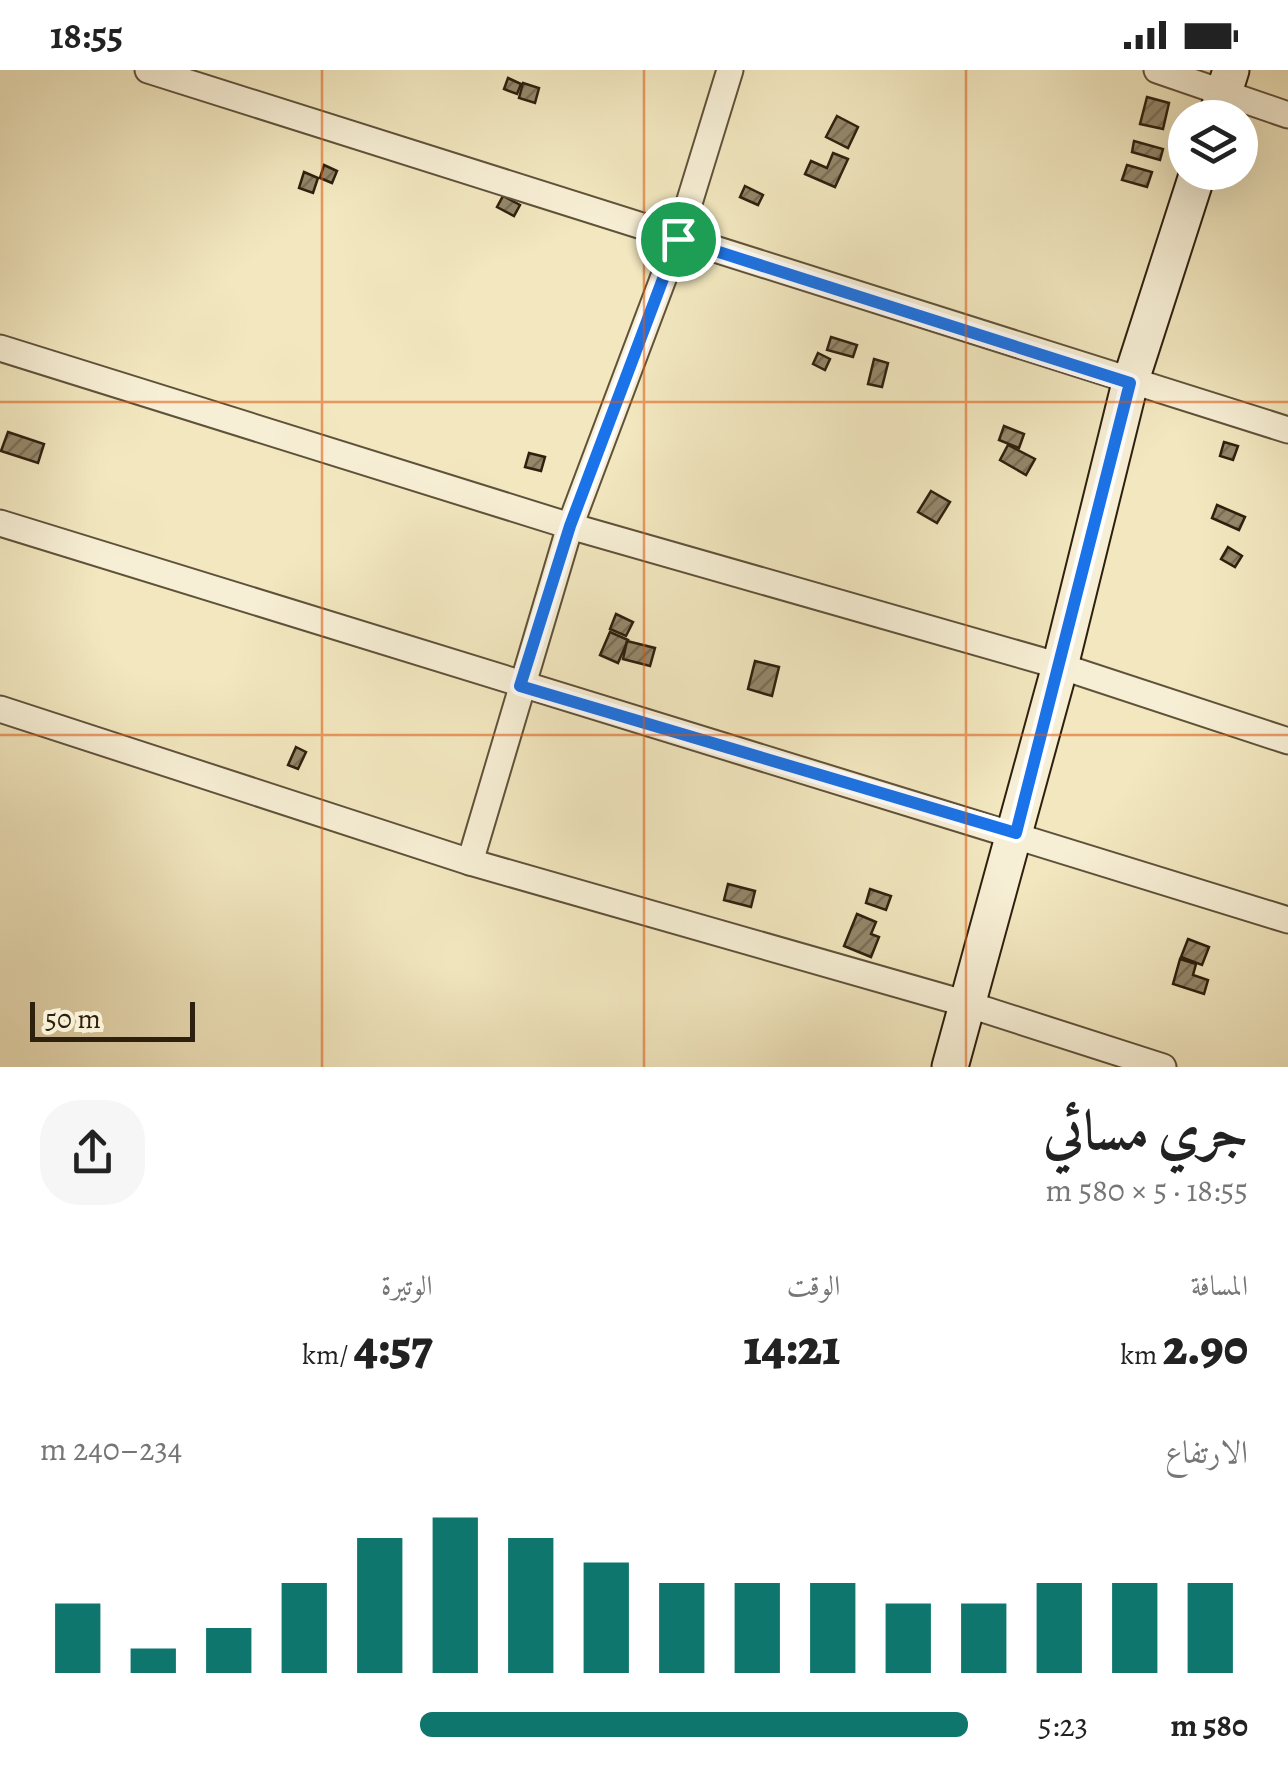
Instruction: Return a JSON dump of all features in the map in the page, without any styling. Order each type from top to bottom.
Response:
[{"type":"street","points":[[148,70],[1288,430]]},
{"type":"street","points":[[470,862],[570,526],[678,239],[730,70]]},
{"type":"street","points":[[1157,70],[1288,115]]},
{"type":"street","points":[[950,1067],[1060,666],[1130,383],[1192,190]]},
{"type":"street","points":[[0,348],[570,526],[1060,666],[1288,741]]},
{"type":"street","points":[[0,523],[520,686],[1016,833],[1288,920]]},
{"type":"street","points":[[0,710],[470,862],[967,1004],[1164,1067]]},
{"type":"building","points":[[508,78],[521,84],[517,94],[504,89]]},
{"type":"building","points":[[523,83],[539,88],[535,103],[519,98]]},
{"type":"building","points":[[1147,97],[1168,103],[1163,129],[1140,124]]},
{"type":"building","points":[[837,116],[858,127],[848,148],[826,137]]},
{"type":"building","points":[[1134,141],[1163,149],[1160,160],[1132,152]]},
{"type":"building","points":[[833,153],[848,159],[835,187],[805,174],[811,161],[827,168]]},
{"type":"building","points":[[324,165],[337,171],[332,183],[320,178]]},
{"type":"building","points":[[1127,165],[1152,172],[1147,187],[1122,180]]},
{"type":"building","points":[[304,172],[318,178],[313,193],[299,188]]},
{"type":"building","points":[[745,186],[763,195],[758,205],[740,197]]},
{"type":"building","points":[[503,196],[520,205],[514,216],[497,207]]},
{"type":"building","points":[[831,337],[857,345],[853,357],[827,350]]},
{"type":"building","points":[[818,353],[830,359],[825,370],[813,364]]},
{"type":"building","points":[[874,359],[888,363],[882,387],[868,384]]},
{"type":"building","points":[[1004,426],[1024,434],[1019,448],[999,440]]},
{"type":"building","points":[[8,432],[44,444],[38,463],[1,451]]},
{"type":"building","points":[[1224,442],[1238,446],[1233,460],[1220,456]]},
{"type":"building","points":[[1008,445],[1035,459],[1026,475],[1000,460]]},
{"type":"building","points":[[529,453],[545,457],[541,471],[525,467]]},
{"type":"building","points":[[931,491],[950,502],[937,523],[918,512]]},
{"type":"building","points":[[1217,505],[1245,517],[1239,530],[1212,518]]},
{"type":"building","points":[[1228,547],[1242,556],[1235,567],[1221,559]]},
{"type":"building","points":[[616,614],[633,622],[626,636],[610,629]]},
{"type":"building","points":[[610,632],[628,640],[618,663],[600,655]]},
{"type":"building","points":[[627,641],[655,648],[650,666],[623,659]]},
{"type":"building","points":[[755,661],[779,667],[772,696],[748,689]]},
{"type":"building","points":[[296,747],[306,752],[298,769],[288,765]]},
{"type":"building","points":[[728,884],[755,891],[751,907],[724,900]]},
{"type":"building","points":[[870,889],[891,896],[886,910],[866,903]]},
{"type":"building","points":[[857,914],[876,922],[871,934],[879,937],[871,957],[844,946]]},
{"type":"building","points":[[1188,939],[1209,947],[1202,965],[1181,957]]},
{"type":"building","points":[[1180,959],[1196,964],[1193,975],[1208,980],[1204,994],[1173,984]]},
{"type":"route","points":[[678,239],[1130,383],[1016,833],[520,686],[570,526],[678,239]]}]
